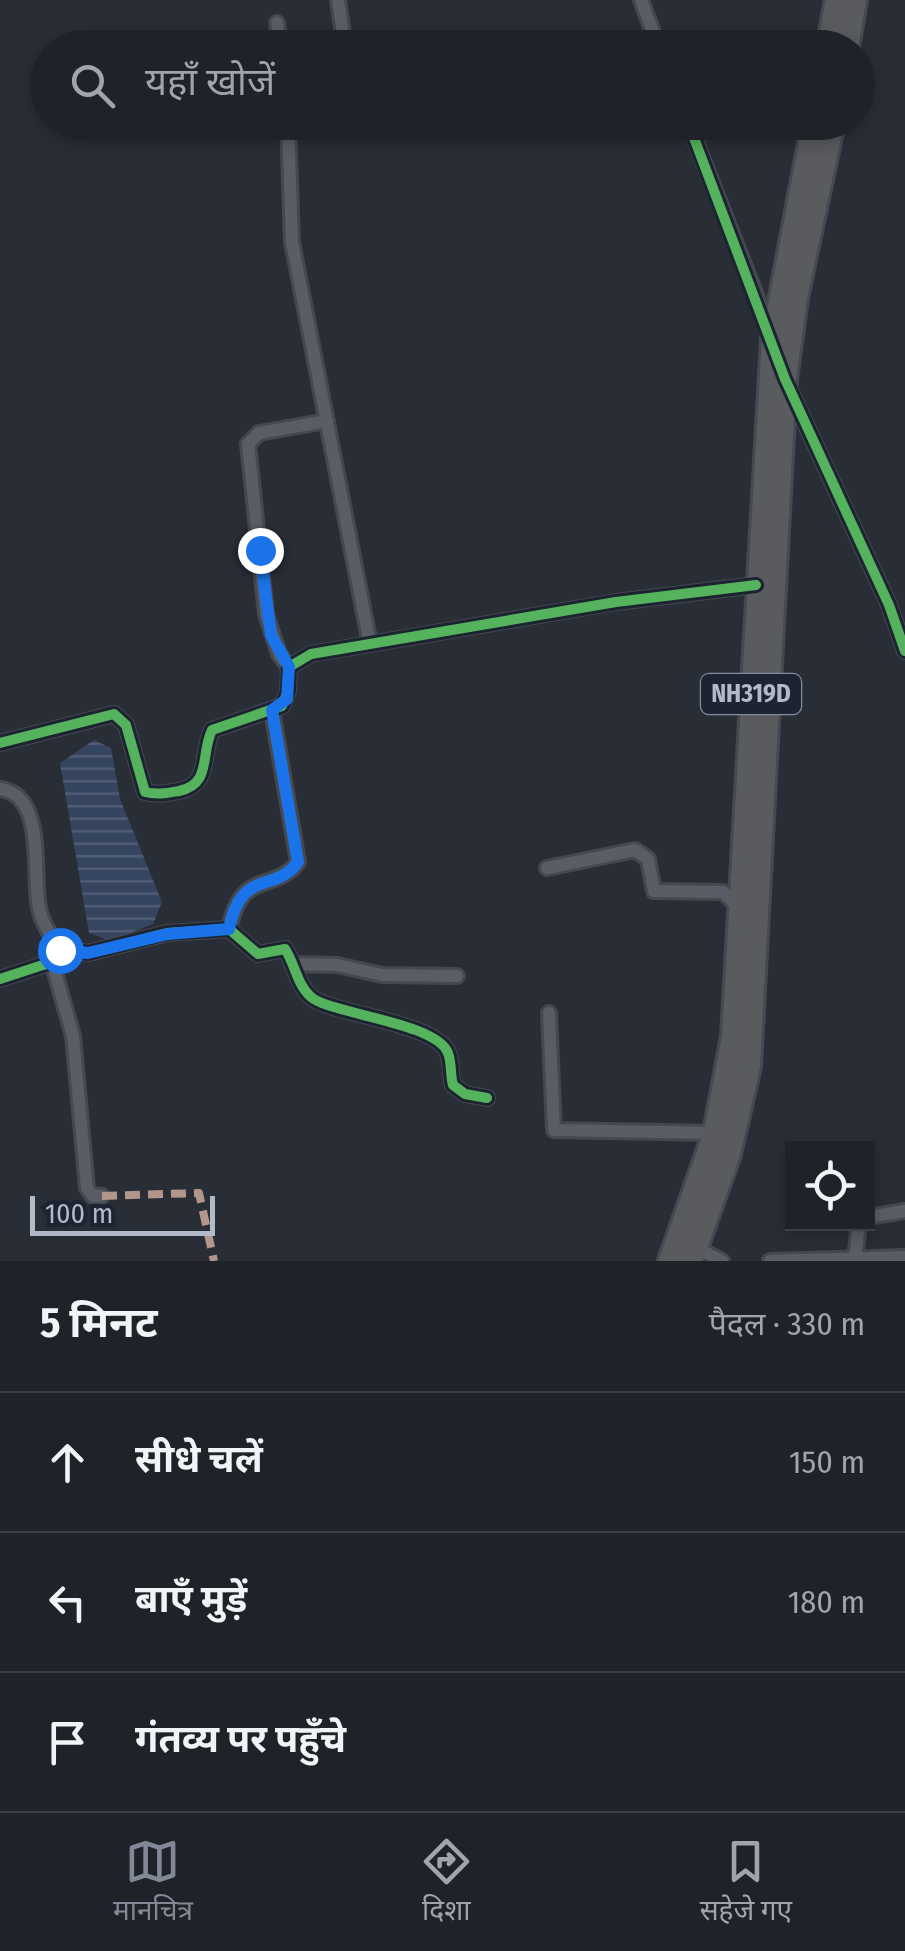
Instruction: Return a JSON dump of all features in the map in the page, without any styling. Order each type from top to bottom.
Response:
[{"type":"highway","points":[[831,30],[837,0]]},
{"type":"highway","points":[[849,30],[855,0]]},
{"type":"highway","name":"NH319D","points":[[689,1248],[733,1036],[773,339],[811,140]]},
{"type":"highway","name":"NH319D","points":[[670,1261],[689,1248],[729,1154],[749,1066],[785,379],[796,298],[829,140]]},
{"type":"street","points":[[338,0],[342,30]]},
{"type":"street","points":[[641,0],[652,30]]},
{"type":"street","points":[[277,22],[278,30]]},
{"type":"street","points":[[289,140],[292,242],[370,644]]},
{"type":"street","points":[[695,140],[785,379],[890,605],[905,650]]},
{"type":"street","points":[[0,743],[114,714],[126,725],[141,786],[160,794],[198,783],[212,730],[272,710],[287,699],[289,667],[274,643],[266,614],[248,444],[259,433],[327,421]]},
{"type":"street","points":[[289,667],[311,654],[616,602],[756,584]]},
{"type":"street","points":[[229,929],[236,904],[247,891],[292,870],[298,862],[272,710]]},
{"type":"street","points":[[0,790],[11,791],[31,816],[40,914],[56,956],[73,1036],[87,1188],[94,1196],[102,1196]]},
{"type":"street","points":[[547,868],[636,850],[648,860],[654,891],[723,892],[740,909]]},
{"type":"street","points":[[0,979],[56,956],[88,953],[168,934],[229,929],[258,954],[285,949],[306,992],[319,1003],[385,1018],[442,1045],[450,1056],[453,1084],[465,1094],[487,1098]]},
{"type":"street","points":[[292,964],[337,965],[382,975],[457,976]]},
{"type":"street","points":[[549,1013],[554,1130],[715,1133]]},
{"type":"street","points":[[875,1216],[905,1211]]},
{"type":"street","points":[[855,1258],[858,1231]]},
{"type":"street","points":[[689,1248],[722,1261]]},
{"type":"street","points":[[770,1261],[905,1257]]},
{"type":"water","points":[[94,740],[111,748],[120,799],[162,902],[153,924],[110,941],[89,933],[60,763]]},
{"type":"marked path","points":[[102,1196],[199,1193],[214,1261]]},
{"type":"cycle path","points":[[695,140],[785,379],[889,605],[905,651]]},
{"type":"cycle path","points":[[0,743],[114,714],[126,725],[145,792],[179,791],[201,775],[212,730],[282,706],[288,691],[289,667],[311,654],[616,602],[756,585]]},
{"type":"cycle path","points":[[0,979],[52,962],[65,949],[88,953],[167,933],[229,929],[258,954],[285,949],[302,987],[322,1003],[404,1026],[439,1042],[448,1053],[453,1085],[465,1094],[487,1098]]},
{"type":"route","points":[[60,950],[70,948],[88,953],[168,934],[229,929],[236,904],[247,891],[292,870],[298,862],[272,710],[287,699],[289,667],[271,635],[260,550]]}]
